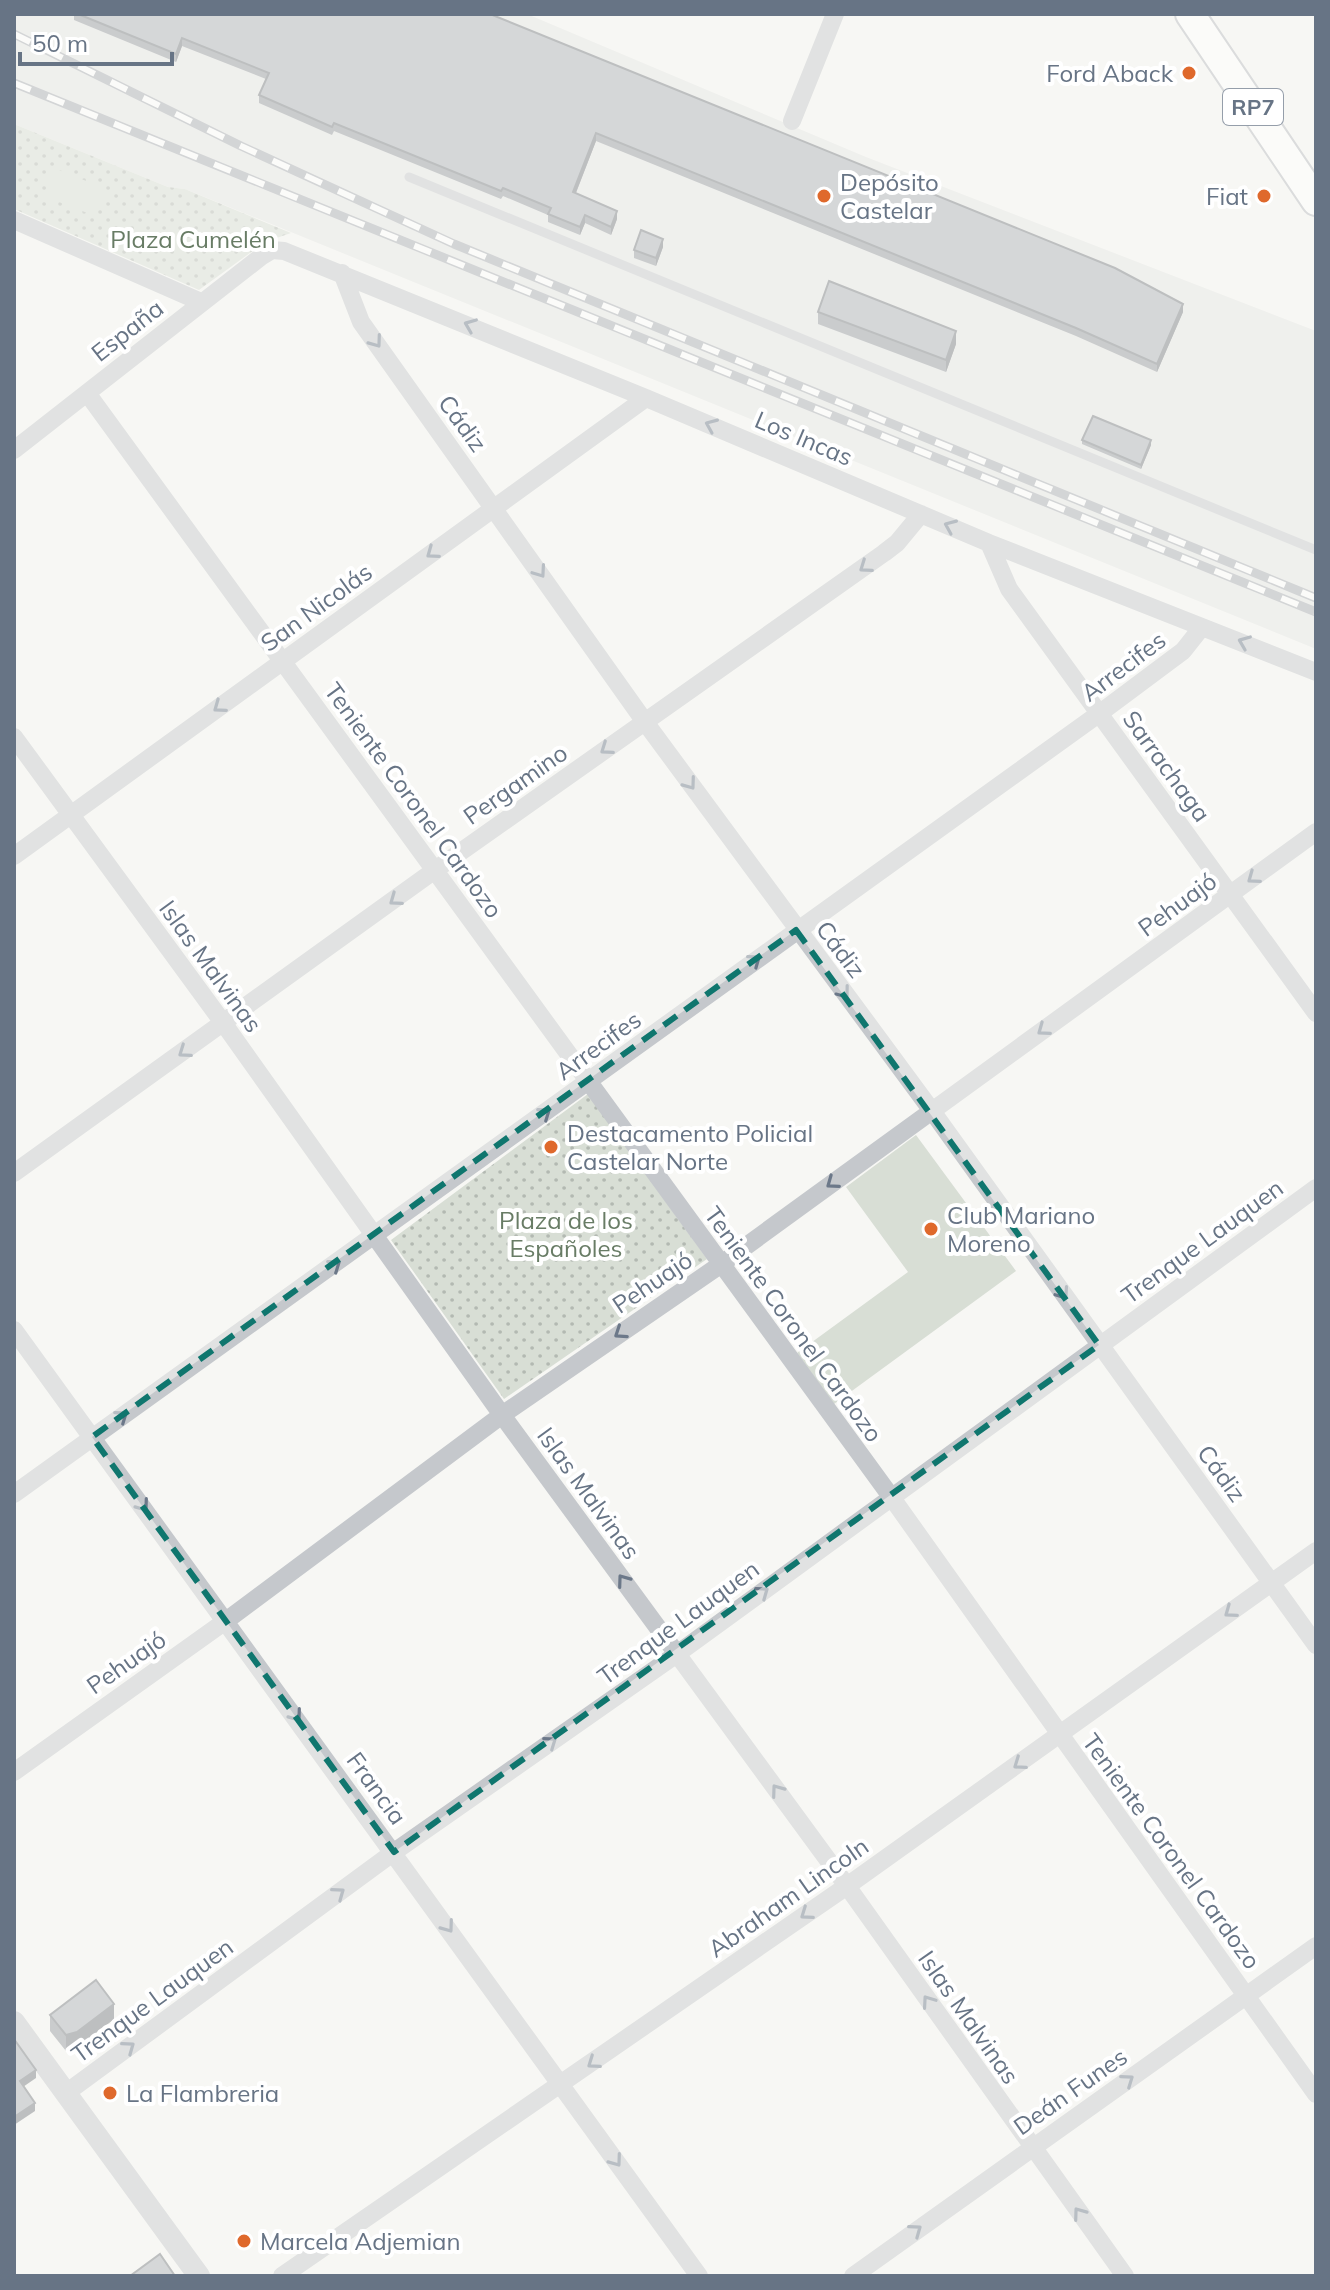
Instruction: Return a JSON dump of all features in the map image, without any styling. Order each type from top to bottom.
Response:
[{"type":"main road","name":"RP7","points":[[1190,14],[1316,201]]},
{"type":"street","points":[[792,121],[835,14]]},
{"type":"street","points":[[14,220],[201,302]]},
{"type":"street","name":"España","points":[[14,450],[201,302],[272,250]]},
{"type":"street","name":"Los Incas","points":[[272,250],[284,251],[342,273],[989,543],[1316,672]]},
{"type":"street","name":"Cádiz","points":[[342,273],[361,322],[645,722],[932,1111],[1316,1645]]},
{"type":"street","name":"Teniente Coronel Cardozo","points":[[87,393],[892,1498],[1316,2094]]},
{"type":"street","name":"San Nicolás","points":[[14,856],[646,398]]},
{"type":"street","name":"Pergamino","points":[[14,1173],[435,870],[884,553],[897,543],[921,514]]},
{"type":"street","name":"Sarrachaga","points":[[989,543],[1009,589],[1316,1013]]},
{"type":"street","name":"Arrecifes","points":[[14,1494],[1100,713],[1183,651],[1202,627]]},
{"type":"street","name":"Islas Malvinas","points":[[14,737],[224,1024],[502,1415],[847,1886],[1125,2276]]},
{"type":"street","name":"Pehuajó","points":[[14,1772],[227,1620],[502,1415],[720,1265],[1316,832]]},
{"type":"street","name":"Trenque Lauquen","points":[[66,2093],[394,1852],[677,1654],[1316,1188]]},
{"type":"street","name":"Francia","points":[[14,1330],[227,1620],[699,2276]]},
{"type":"street","name":"Abraham Lincoln","points":[[282,2276],[847,1886],[1316,1551]]},
{"type":"street","name":"Deán Funes","points":[[853,2276],[1316,1946]]},
{"type":"street","points":[[14,2022],[199,2276]]},
{"type":"lane","points":[[409,177],[1316,550]]},
{"type":"highlighted area","points":[[796,930],[1099,1345],[394,1852],[92,1437]]},
{"type":"shaded area","points":[[14,14],[527,14],[866,157],[1316,331],[1316,649],[185,189],[168,187],[14,124]]},
{"type":"green space","name":"Plaza Cumelén","points":[[14,124],[291,233],[265,242],[199,290],[14,209]]},
{"type":"green space","points":[[54,168],[106,189],[95,216],[44,196]]},
{"type":"green space","name":"Plaza de los Españoles","points":[[588,1094],[707,1259],[504,1399],[391,1240]]},
{"type":"green space","name":"Club Mariano Moreno","points":[[916,1135],[1016,1271],[834,1404],[797,1353],[908,1272],[846,1187]]},
{"type":"building","name":"Depósito Castelar","points":[[78,14],[490,14],[1115,268],[1183,304],[1157,364],[1076,328],[596,133],[573,192],[617,211],[611,227],[585,215],[580,227],[548,214],[551,208],[503,188],[501,191],[334,123],[332,127],[259,95],[269,73],[182,38],[176,54]]},
{"type":"building","points":[[641,230],[663,239],[656,258],[634,250]]},
{"type":"building","points":[[829,281],[956,331],[946,360],[818,312]]},
{"type":"building","points":[[1093,416],[1151,440],[1141,465],[1082,440]]},
{"type":"building","points":[[96,1980],[114,2004],[77,2032],[66,2035],[50,2015]]},
{"type":"building","points":[[14,2039],[36,2070],[20,2081],[35,2103],[14,2117]]},
{"type":"building","points":[[160,2254],[175,2276],[130,2276]]},
{"type":"railway","points":[[14,34],[241,146],[454,244],[1316,598]]},
{"type":"railway","points":[[14,83],[1316,612]]},
{"type":"place","name":"Ford Aback","points":[[1189,73]]},
{"type":"place","name":"Depósito Castelar","points":[[824,196]]},
{"type":"place","name":"Fiat","points":[[1264,196]]},
{"type":"place","name":"Destacamento Policial Castelar Norte","points":[[551,1147]]},
{"type":"place","name":"Club Mariano Moreno","points":[[931,1229]]},
{"type":"place","name":"La Flambreria","points":[[110,2093]]},
{"type":"place","name":"Marcela Adjemian","points":[[244,2241]]}]
